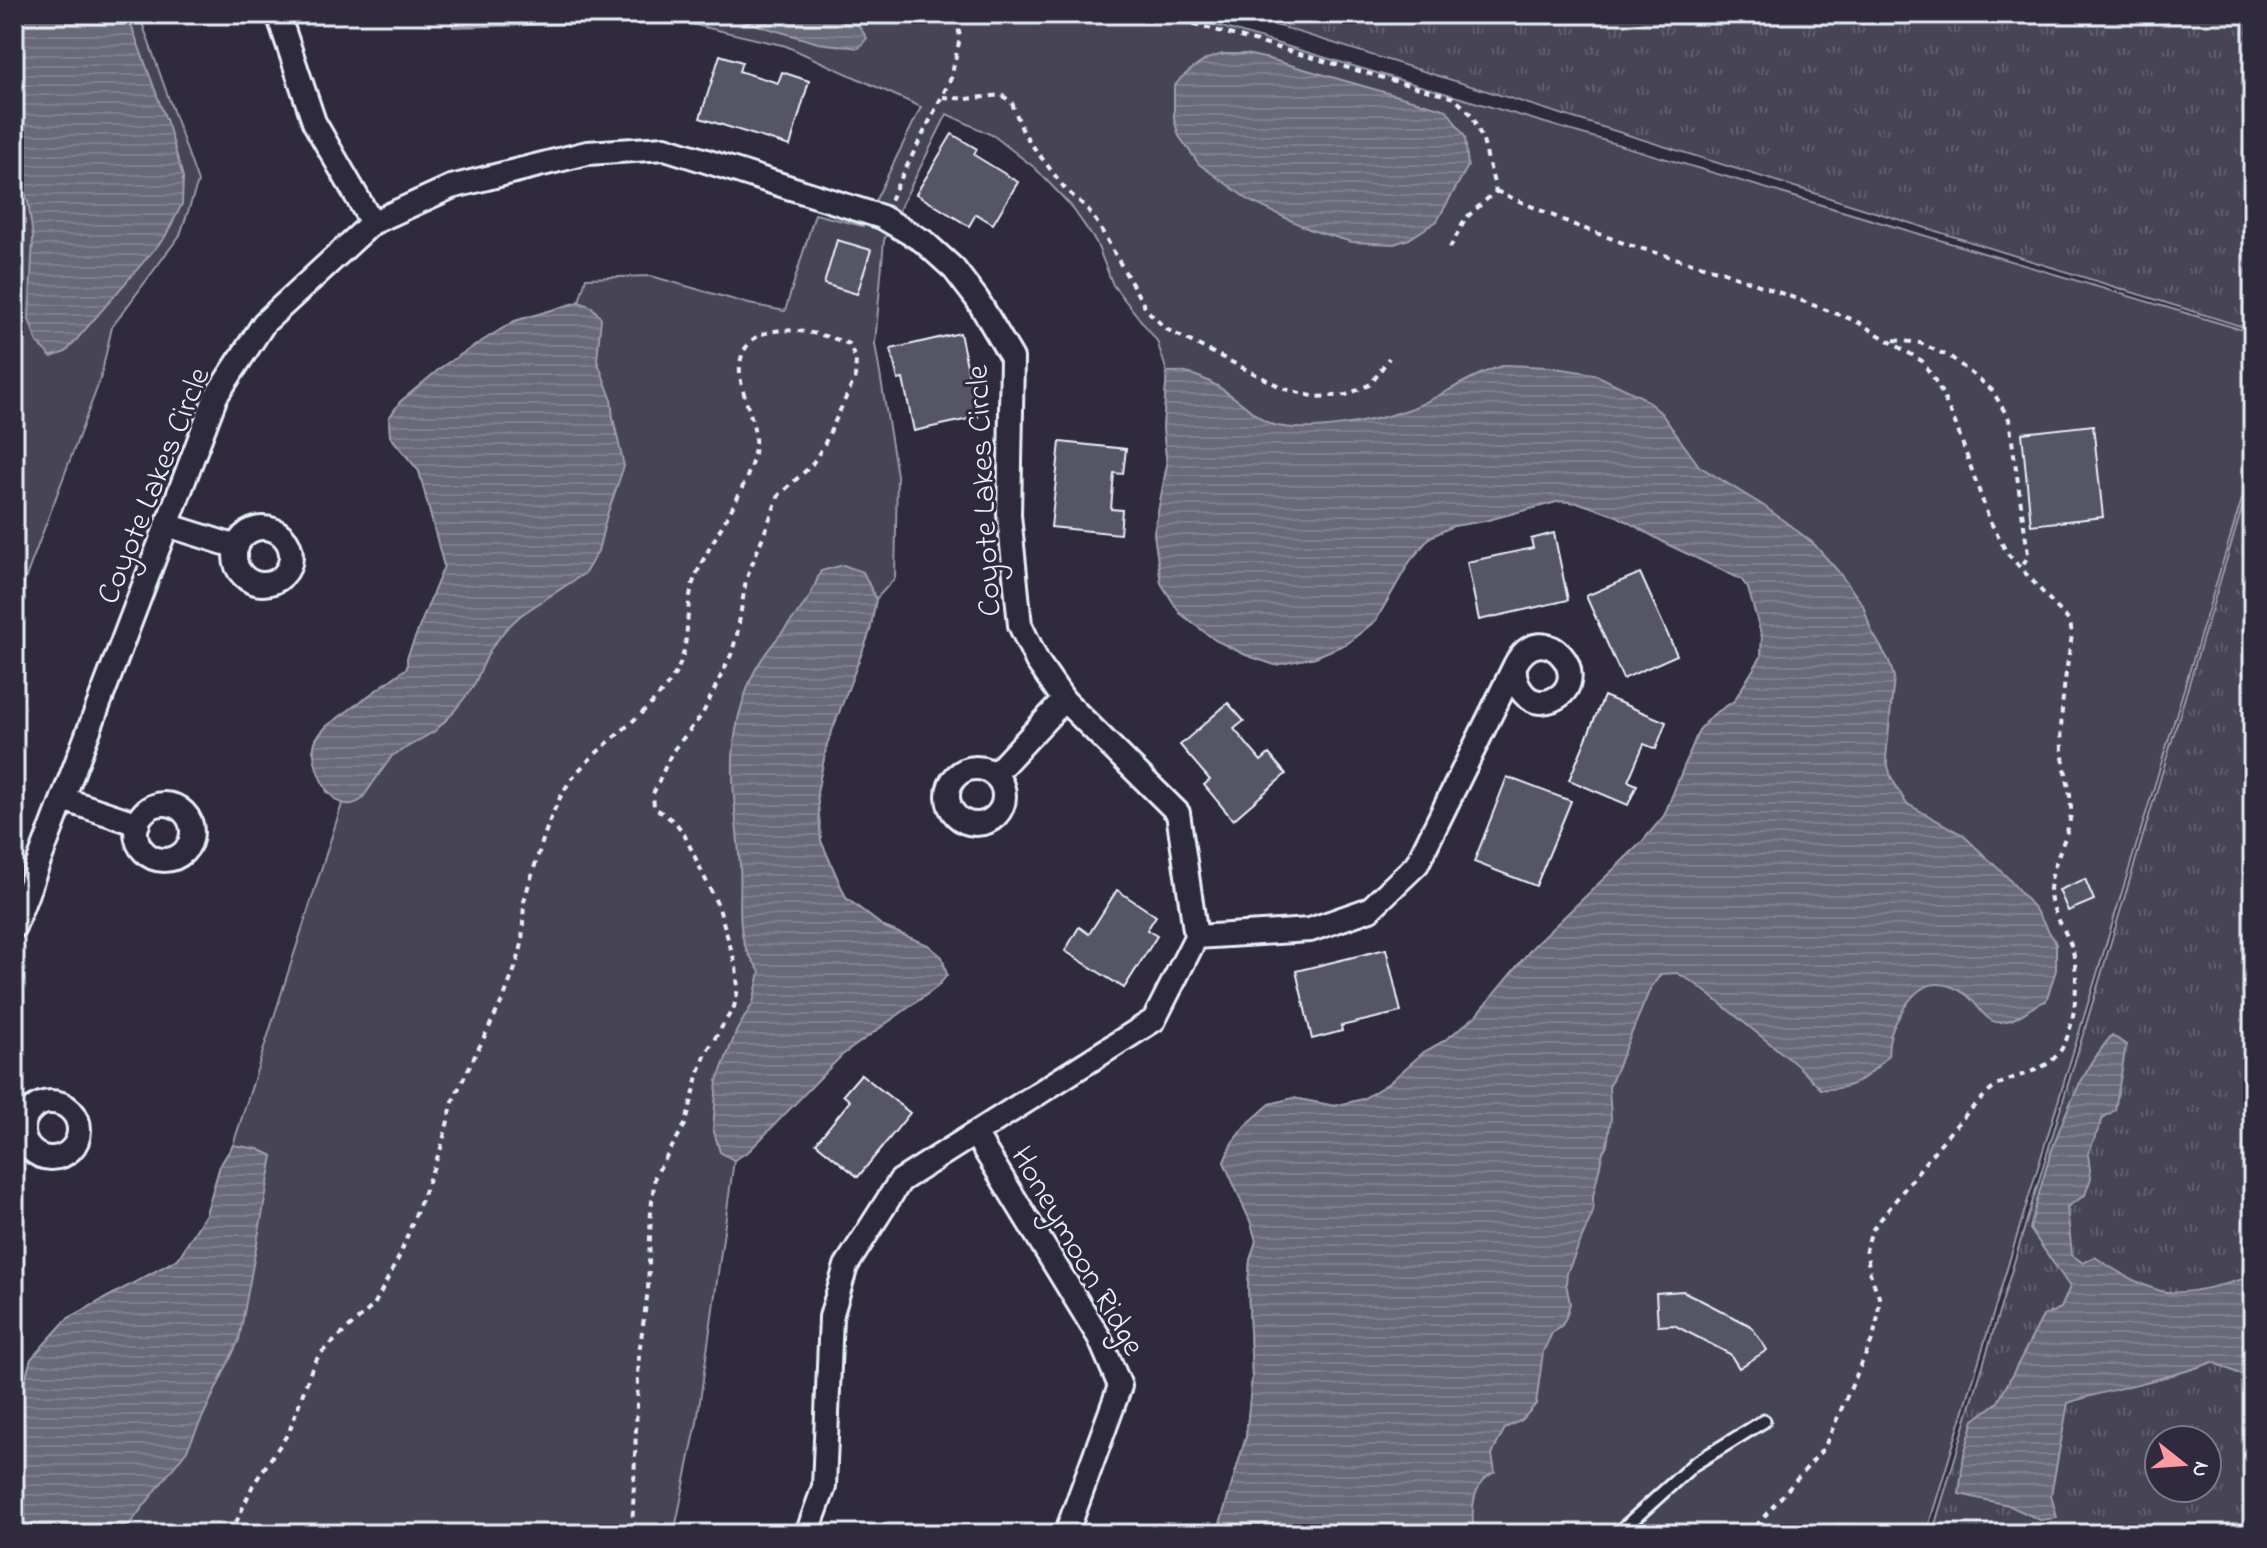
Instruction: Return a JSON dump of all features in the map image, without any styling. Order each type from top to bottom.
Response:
[{"type":"street","points":[[278,14],[314,122],[372,223]]},
{"type":"street","name":"Coyote Lakes Circle","points":[[14,927],[216,396],[264,323],[372,223],[451,187],[587,153],[665,148],[882,217],[923,241],[954,269],[977,299],[1012,358],[1009,515],[1020,625],[1037,661],[1064,700],[1178,813],[1196,937]]},
{"type":"street","points":[[167,525],[237,547]]},
{"type":"street","points":[[807,1534],[824,1487],[831,1317],[846,1266],[900,1181],[1154,1020],[1196,937],[1310,930],[1370,909],[1417,864],[1515,665]]},
{"type":"street","points":[[994,775],[1064,700]]},
{"type":"street","points":[[63,799],[138,824]]},
{"type":"street","name":"Honeymoon Ridge","points":[[975,1134],[1099,1337],[1120,1386],[1066,1534]]},
{"type":"lane","points":[[1617,1534],[1694,1464],[1764,1421]]},
{"type":"path","points":[[887,206],[951,78],[960,38],[956,14]]},
{"type":"path","points":[[1159,14],[1454,98],[1472,115],[1483,141],[1496,191]]},
{"type":"path","points":[[943,97],[966,99],[1002,95],[1012,103],[1023,132],[1066,190],[1086,207],[1146,309],[1166,329],[1285,389],[1316,397],[1346,395],[1371,384],[1389,358]]},
{"type":"path","points":[[1450,248],[1466,218],[1496,191]]},
{"type":"path","points":[[1496,191],[1629,245],[1724,272],[1856,321],[1922,361],[1938,385],[1956,425],[1989,519],[2007,553],[2070,622],[2072,635],[2061,711],[2071,809],[2068,828],[2051,875],[2050,896],[2073,951],[2075,998],[2071,1029],[2059,1053],[2039,1070],[1993,1088],[1971,1109],[1872,1230],[1866,1249],[1870,1273],[1879,1297],[1873,1338],[1824,1448],[1749,1534]]},
{"type":"path","points":[[231,1534],[241,1505],[289,1432],[313,1365],[321,1353],[374,1305],[400,1255],[441,1148],[454,1098],[504,997],[517,963],[522,944],[524,902],[560,797],[587,762],[671,682],[681,662],[694,580],[718,538],[755,449],[755,427],[741,380],[741,358],[748,344],[763,334],[798,329],[849,344],[856,360],[855,378],[811,466],[779,495],[746,580],[731,655],[702,715],[672,752],[653,794],[654,807],[676,823],[684,834],[719,908],[736,966],[738,989],[734,1007],[706,1053],[686,1123],[655,1176],[648,1290],[639,1353],[632,1534]]},
{"type":"path","points":[[1891,340],[1920,343],[1952,358],[1992,390],[2004,409],[2009,419],[2025,524],[2028,554],[2021,570]]},
{"type":"green space","points":[[14,14],[139,14],[198,182],[180,235],[112,327],[100,380],[14,609]]},
{"type":"green space","points":[[449,14],[1178,14],[2253,333],[2253,463],[1926,1534],[1217,1534],[1246,1437],[1252,1378],[1248,1285],[1250,1260],[1256,1241],[1224,1162],[1232,1143],[1245,1126],[1271,1104],[1293,1098],[1335,1106],[1363,1099],[1389,1083],[1424,1052],[1476,1016],[1533,947],[1642,842],[1664,816],[1699,730],[1713,715],[1734,701],[1761,657],[1762,637],[1748,588],[1741,579],[1617,516],[1580,503],[1560,501],[1453,526],[1430,537],[1410,561],[1376,620],[1348,643],[1315,657],[1275,665],[1215,640],[1180,613],[1161,583],[1154,533],[1167,465],[1163,428],[1167,372],[1157,341],[1113,285],[1096,242],[1071,206],[1035,168],[994,136],[947,114],[884,240],[875,344],[897,475],[895,578],[876,599],[870,631],[827,744],[817,792],[821,841],[846,898],[884,927],[928,945],[942,957],[947,975],[937,987],[842,1055],[749,1151],[734,1160],[697,1422],[674,1534],[14,1534],[14,1419],[31,1359],[67,1319],[178,1259],[206,1214],[220,1166],[233,1145],[342,804],[327,792],[313,751],[316,738],[327,726],[407,668],[407,658],[444,566],[419,471],[390,436],[389,418],[400,402],[443,366],[487,338],[515,321],[579,302],[586,278],[651,276],[785,311],[815,214],[863,226],[921,107],[786,46],[678,21],[453,27]]},
{"type":"green space","points":[[1240,14],[2253,14],[2253,330]]},
{"type":"green space","points":[[2253,472],[2253,1534],[1932,1534]]},
{"type":"water","points":[[14,14],[127,14],[169,128],[183,177],[182,204],[165,237],[66,352],[51,357],[37,342],[29,319],[33,237],[28,201],[14,167]]},
{"type":"water","points":[[720,14],[843,14],[856,22],[867,38],[859,48],[818,43]]},
{"type":"water","points":[[1223,54],[1246,54],[1269,59],[1447,110],[1465,137],[1468,166],[1437,221],[1409,239],[1394,244],[1352,242],[1311,230],[1250,201],[1199,164],[1179,136],[1174,119],[1174,87],[1192,69],[1207,59]]},
{"type":"water","points":[[579,302],[592,307],[601,318],[597,360],[611,398],[624,466],[598,551],[585,573],[521,615],[506,629],[490,650],[473,687],[435,731],[392,756],[361,800],[342,803],[334,798],[321,779],[314,757],[315,742],[327,726],[407,668],[407,658],[444,566],[419,471],[390,436],[389,418],[400,402],[443,366],[487,338],[515,321]]},
{"type":"water","points":[[1506,365],[1594,374],[1642,397],[1661,413],[1699,466],[1764,506],[1813,543],[1863,605],[1871,630],[1889,661],[1894,677],[1886,758],[1891,777],[1906,803],[1963,835],[2035,909],[2056,943],[2056,970],[2046,1001],[2003,1022],[1992,1021],[1969,997],[1954,988],[1944,984],[1927,986],[1912,997],[1897,1020],[1889,1042],[1888,1056],[1858,1082],[1832,1089],[1821,1089],[1798,1066],[1696,984],[1677,973],[1661,974],[1650,989],[1609,1087],[1611,1119],[1607,1145],[1593,1196],[1593,1212],[1567,1273],[1570,1303],[1567,1315],[1562,1325],[1552,1333],[1543,1352],[1536,1404],[1522,1420],[1505,1428],[1492,1455],[1495,1472],[1477,1490],[1474,1498],[1474,1534],[1217,1534],[1246,1437],[1252,1378],[1248,1285],[1250,1260],[1256,1241],[1224,1162],[1232,1143],[1245,1126],[1270,1104],[1293,1098],[1335,1106],[1363,1099],[1389,1083],[1424,1052],[1476,1016],[1533,947],[1642,842],[1664,816],[1699,730],[1713,715],[1734,701],[1761,657],[1762,637],[1748,588],[1741,579],[1617,516],[1580,503],[1560,501],[1453,526],[1430,537],[1410,561],[1376,620],[1348,643],[1315,657],[1275,665],[1246,655],[1215,640],[1180,613],[1161,583],[1154,533],[1167,465],[1163,428],[1167,372],[1188,374],[1208,381],[1270,424],[1305,428],[1341,425],[1393,414],[1420,405],[1480,374]]},
{"type":"water","points":[[843,565],[863,572],[876,599],[870,631],[827,744],[817,792],[821,841],[846,898],[884,927],[928,945],[942,957],[947,975],[937,987],[842,1055],[749,1151],[734,1160],[720,1152],[713,1129],[717,1081],[737,1030],[753,1003],[760,972],[747,951],[740,921],[740,866],[733,772],[736,727],[751,679],[763,658],[808,599],[821,571]]},
{"type":"water","points":[[2112,1035],[2126,1045],[2115,1110],[2103,1118],[2088,1154],[2091,1178],[2085,1195],[2067,1207],[2072,1255],[2083,1263],[2095,1257],[2135,1281],[2161,1291],[2207,1288],[2253,1276],[2253,1380],[2213,1362],[2068,1403],[2051,1495],[2057,1518],[2040,1520],[2008,1505],[1959,1494],[1964,1454],[1974,1420],[1998,1402],[2043,1316],[2061,1308],[2070,1287],[2030,1229],[2060,1127],[2083,1078]]},
{"type":"water","points":[[233,1145],[258,1149],[273,1156],[239,1340],[187,1450],[122,1534],[14,1534],[14,1419],[31,1359],[67,1319],[178,1259],[206,1214],[220,1166]]},
{"type":"water","points":[[1836,1524],[1881,1525],[1887,1534],[1818,1534]]},
{"type":"building","points":[[720,55],[742,62],[739,71],[778,83],[782,72],[809,81],[790,146],[700,118]]},
{"type":"building","points":[[952,134],[977,149],[974,155],[1018,182],[993,224],[976,214],[969,226],[916,194]]},
{"type":"building","points":[[837,240],[871,250],[857,294],[824,284]]},
{"type":"building","points":[[960,333],[978,417],[914,431],[903,379],[898,380],[891,349]]},
{"type":"building","points":[[2093,425],[2103,517],[2031,525],[2022,433]]},
{"type":"building","points":[[1060,442],[1126,449],[1123,474],[1114,473],[1111,509],[1122,510],[1120,534],[1051,527]]},
{"type":"building","points":[[1554,533],[1568,600],[1479,620],[1467,562],[1533,548],[1531,539]]},
{"type":"building","points":[[1640,573],[1677,655],[1623,679],[1586,596]]},
{"type":"building","points":[[1604,696],[1666,722],[1656,749],[1644,744],[1628,781],[1637,785],[1628,805],[1569,780]]},
{"type":"building","points":[[1228,703],[1244,721],[1234,729],[1261,761],[1269,754],[1286,774],[1233,820],[1204,785],[1210,780],[1180,745]]},
{"type":"building","points":[[1507,777],[1571,801],[1536,886],[1474,862]]},
{"type":"building","points":[[2085,879],[2094,900],[2068,911],[2059,890]]},
{"type":"building","points":[[1117,890],[1156,916],[1147,930],[1157,936],[1124,988],[1065,951],[1079,927],[1089,934]]},
{"type":"building","points":[[1386,949],[1401,1012],[1341,1026],[1342,1031],[1312,1039],[1296,971]]},
{"type":"building","points":[[861,1074],[910,1113],[858,1177],[816,1143],[850,1101],[843,1095]]},
{"type":"building","points":[[1683,1291],[1751,1326],[1767,1350],[1739,1368],[1730,1354],[1674,1325],[1658,1326],[1656,1293]]}]
